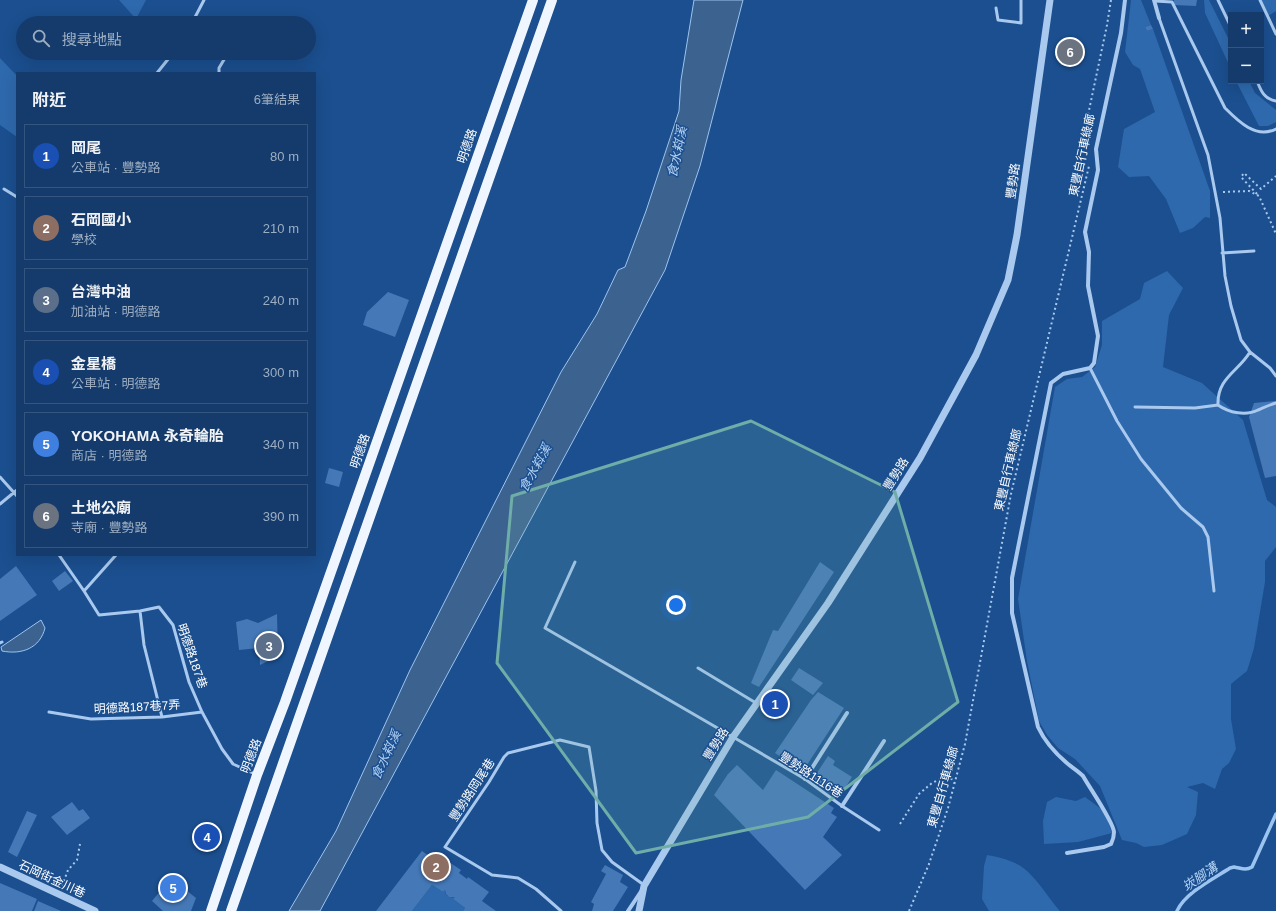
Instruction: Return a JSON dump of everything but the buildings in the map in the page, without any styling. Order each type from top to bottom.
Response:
[{"type":"main road","name":"明德路","points":[[211,911],[257,775],[285,702],[533,0]]},
{"type":"main road","points":[[231,911],[552,0]]},
{"type":"main road","points":[[324,592],[342,597]]},
{"type":"street","name":"豐勢路","points":[[639,911],[644,886],[733,736],[828,603],[920,458],[976,356],[995,314],[1008,280],[1017,235],[1050,0]]},
{"type":"street","points":[[1067,853],[1104,847],[1111,844],[1114,838],[1114,831],[1083,776],[1068,764],[1043,737],[1038,727],[1012,613],[1012,588],[1014,571],[1051,383],[1063,374],[1090,368],[1094,363],[1098,336],[1088,286],[1089,252],[1085,232],[1098,170],[1096,149],[1122,33],[1125,0]]},
{"type":"street","points":[[1154,0],[1159,18]]},
{"type":"street","points":[[804,779],[847,713]]},
{"type":"street","points":[[842,806],[884,741]]},
{"type":"street","name":"石岡街金川巷","points":[[0,867],[96,911]]},
{"type":"street","points":[[628,911],[644,886]]},
{"type":"lane","points":[[196,16],[204,0]]},
{"type":"lane","points":[[996,8],[998,20],[1021,23],[1021,0]]},
{"type":"lane","points":[[1154,0],[1172,2],[1225,108],[1236,119],[1251,130],[1269,133],[1276,129]]},
{"type":"lane","points":[[1218,0],[1228,21]]},
{"type":"lane","points":[[1260,0],[1276,34]]},
{"type":"lane","points":[[1159,18],[1208,155],[1220,218],[1225,276],[1231,306],[1241,340],[1250,352],[1270,368],[1276,376]]},
{"type":"lane","points":[[158,72],[167,60]]},
{"type":"lane","points":[[219,72],[219,68],[224,60]]},
{"type":"lane","points":[[1258,84],[1263,95],[1276,101]]},
{"type":"lane","points":[[4,189],[16,196]]},
{"type":"lane","points":[[1222,253],[1254,251]]},
{"type":"lane","points":[[1218,405],[1223,382],[1230,373],[1238,368],[1250,352]]},
{"type":"lane","points":[[1090,368],[1117,421],[1142,459],[1181,508],[1203,527],[1206,532],[1208,537],[1214,591]]},
{"type":"lane","points":[[1135,407],[1195,408],[1218,405],[1233,412],[1247,413],[1258,411],[1266,405],[1276,403]]},
{"type":"lane","points":[[0,477],[16,491],[0,504]]},
{"type":"lane","name":"明德路187巷","points":[[60,556],[100,615],[140,611],[159,607],[173,625],[189,682],[202,712],[222,749],[233,764],[257,775]]},
{"type":"lane","points":[[84,591],[115,556]]},
{"type":"lane","points":[[575,562],[545,628],[733,736]]},
{"type":"lane","points":[[140,611],[144,645],[162,717]]},
{"type":"lane","points":[[698,668],[757,704]]},
{"type":"lane","name":"明德路187巷7弄","points":[[49,712],[91,719],[162,717],[202,712]]},
{"type":"lane","name":"豐勢路1116巷","points":[[733,736],[804,779],[879,830]]},
{"type":"lane","name":"豐勢路岡尾巷","points":[[561,911],[536,889],[518,878],[492,875],[445,847],[508,753],[560,740],[589,747],[596,790],[597,823],[602,850],[612,862],[644,886]]},
{"type":"path","points":[[1090,144],[1084,134],[1111,0]]},
{"type":"path","name":"東豐自行車綠廊","points":[[909,911],[929,864],[948,808],[965,744],[1011,494],[1090,164]]},
{"type":"path","points":[[1276,176],[1261,189],[1244,173],[1241,177],[1259,196],[1276,234]]},
{"type":"path","points":[[1216,192],[1249,191],[1259,196]]},
{"type":"path","points":[[900,824],[919,794],[932,783],[949,775],[954,783]]},
{"type":"path","points":[[59,894],[68,870],[77,860],[80,844]]},
{"type":"highlighted area","points":[[751,421],[895,492],[958,702],[808,817],[636,853],[497,663],[512,496]]},
{"type":"shaded area","points":[[119,0],[146,0],[138,16],[133,16]]},
{"type":"shaded area","points":[[1131,0],[1141,0],[1151,25],[1145,27],[1147,31],[1153,29],[1210,191],[1210,218],[1205,217],[1193,228],[1180,233],[1166,199],[1149,176],[1129,177],[1118,167],[1124,129],[1155,112],[1140,69],[1133,65],[1125,52]]},
{"type":"shaded area","points":[[1204,0],[1209,0],[1228,38],[1228,63],[1205,13]]},
{"type":"shaded area","points":[[1261,0],[1276,0],[1276,11],[1268,16]]},
{"type":"shaded area","points":[[0,58],[16,75],[16,136],[0,125]]},
{"type":"shaded area","points":[[1238,84],[1250,84],[1255,93],[1276,110],[1276,122],[1268,126],[1259,126]]},
{"type":"shaded area","points":[[1167,271],[1183,288],[1169,315],[1163,367],[1202,383],[1243,420],[1267,500],[1276,507],[1276,547],[1265,561],[1265,582],[1254,648],[1247,671],[1231,684],[1231,719],[1236,749],[1229,763],[1222,769],[1215,789],[1203,783],[1187,787],[1198,792],[1196,815],[1187,834],[1162,845],[1144,847],[1136,843],[1122,840],[1100,786],[1075,759],[1058,748],[1047,735],[1039,721],[1027,661],[1018,599],[1055,387],[1067,379],[1082,377],[1095,367],[1102,345],[1102,321],[1140,299],[1144,283]]},
{"type":"shaded area","points":[[1056,797],[1076,801],[1085,797],[1104,811],[1112,833],[1078,842],[1044,844],[1043,821],[1047,802]]},
{"type":"shaded area","points":[[987,855],[1011,861],[1022,867],[1039,884],[1060,911],[989,911],[982,899],[984,866]]},
{"type":"shaded area","points":[[432,885],[443,892],[445,890],[448,896],[455,897],[453,899],[465,908],[463,911],[412,911]]},
{"type":"water","name":"食水嵙溪","points":[[694,0],[743,0],[700,166],[665,270],[320,911],[289,911],[336,831],[410,670],[561,372],[597,314],[618,270],[625,267],[646,211],[679,111],[681,80]]},
{"type":"water","points":[[41,620],[45,628],[43,635],[34,645],[23,651],[2,651],[1,647]]},
{"type":"waterway","name":"崁腳溝","points":[[1177,911],[1186,898],[1193,892],[1230,868],[1234,867],[1245,869],[1252,867],[1276,814]]},
{"type":"place","name":"土地公廟","points":[[1070,52]]},
{"type":"place","name":"台灣中油","points":[[269,646]]},
{"type":"place","name":"岡尾","points":[[775,704]]},
{"type":"place","name":"金星橋","points":[[207,837]]},
{"type":"place","name":"石岡國小","points":[[436,867]]},
{"type":"place","name":"YOKOHAMA 永奇輪胎","points":[[173,888]]}]
